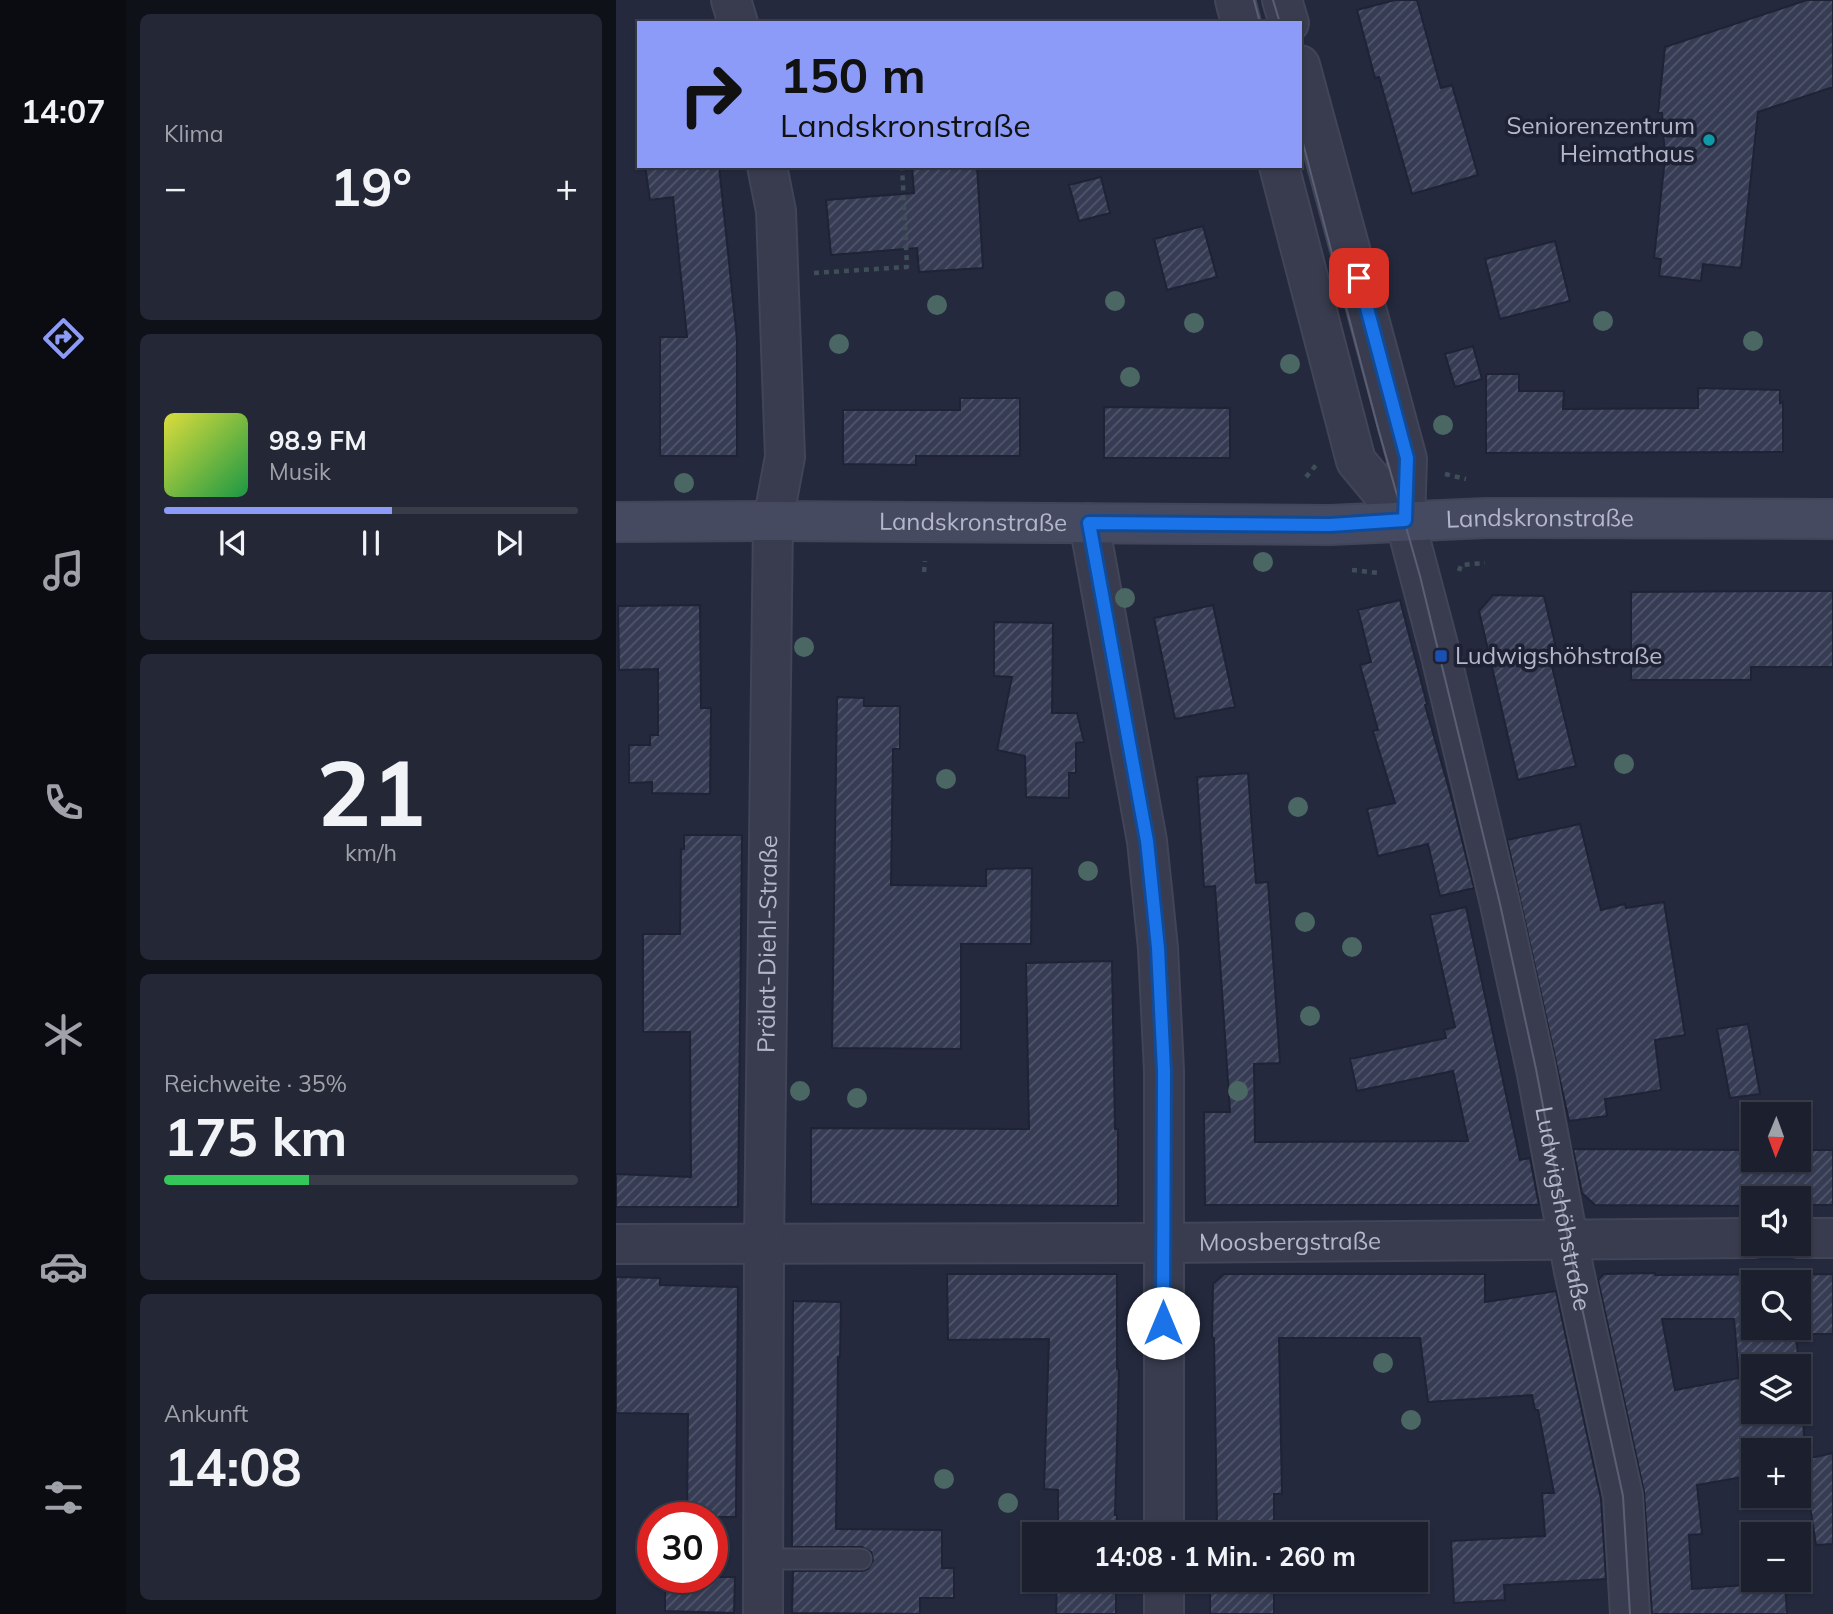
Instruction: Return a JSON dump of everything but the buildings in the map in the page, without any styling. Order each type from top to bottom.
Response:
[{"type":"main road","name":"Landskronstraße","points":[[616,523],[774,521],[1330,525],[1486,518],[1833,519]]},
{"type":"street","points":[[731,0],[736,21]]},
{"type":"street","points":[[1236,0],[1241,21]]},
{"type":"street","points":[[1282,0],[1288,21]]},
{"type":"street","name":"Ludwigshöhstraße","points":[[1302,72],[1407,458],[1405,520],[1441,656],[1500,904],[1623,1496],[1630,1614]]},
{"type":"street","name":"Prälat-Diehl-Straße","points":[[763,1614],[764,1244],[774,521],[785,457],[776,211],[767,168]]},
{"type":"street","name":"Ludwigshöhstraße","points":[[1280,168],[1356,461],[1405,520]]},
{"type":"street","points":[[1089,523],[1147,841],[1158,948],[1164,1071],[1164,1522]]},
{"type":"street","name":"Moosbergstraße","points":[[616,1244],[1741,1238]]},
{"type":"street","points":[[1811,1238],[1833,1238]]},
{"type":"street","points":[[1164,1592],[1164,1614]]},
{"type":"lane","points":[[763,1559],[861,1559]]},
{"type":"path","points":[[778,275],[907,267],[902,168]]},
{"type":"path","points":[[1307,477],[1317,463]]},
{"type":"path","points":[[1441,466],[1445,474],[1477,482]]},
{"type":"path","points":[[924,572],[925,561]]},
{"type":"path","points":[[1458,576],[1461,565],[1485,563]]},
{"type":"path","points":[[1352,570],[1387,575]]},
{"type":"tram line","points":[[1254,0],[1259,21]]},
{"type":"tram line","points":[[1273,0],[1279,21]]},
{"type":"tram line","points":[[1302,140],[1420,576],[1500,904],[1536,1069],[1574,1271],[1623,1496],[1630,1614]]},
{"type":"place","name":"Seniorenzentrum Heimathaus","points":[[1709,140]]},
{"type":"place","name":"Ludwigshöhstraße","points":[[1441,656]]},
{"type":"route","points":[[1163,1323],[1164,1071],[1158,948],[1147,841],[1089,523],[1330,525],[1405,520],[1407,458],[1359,278]]}]
